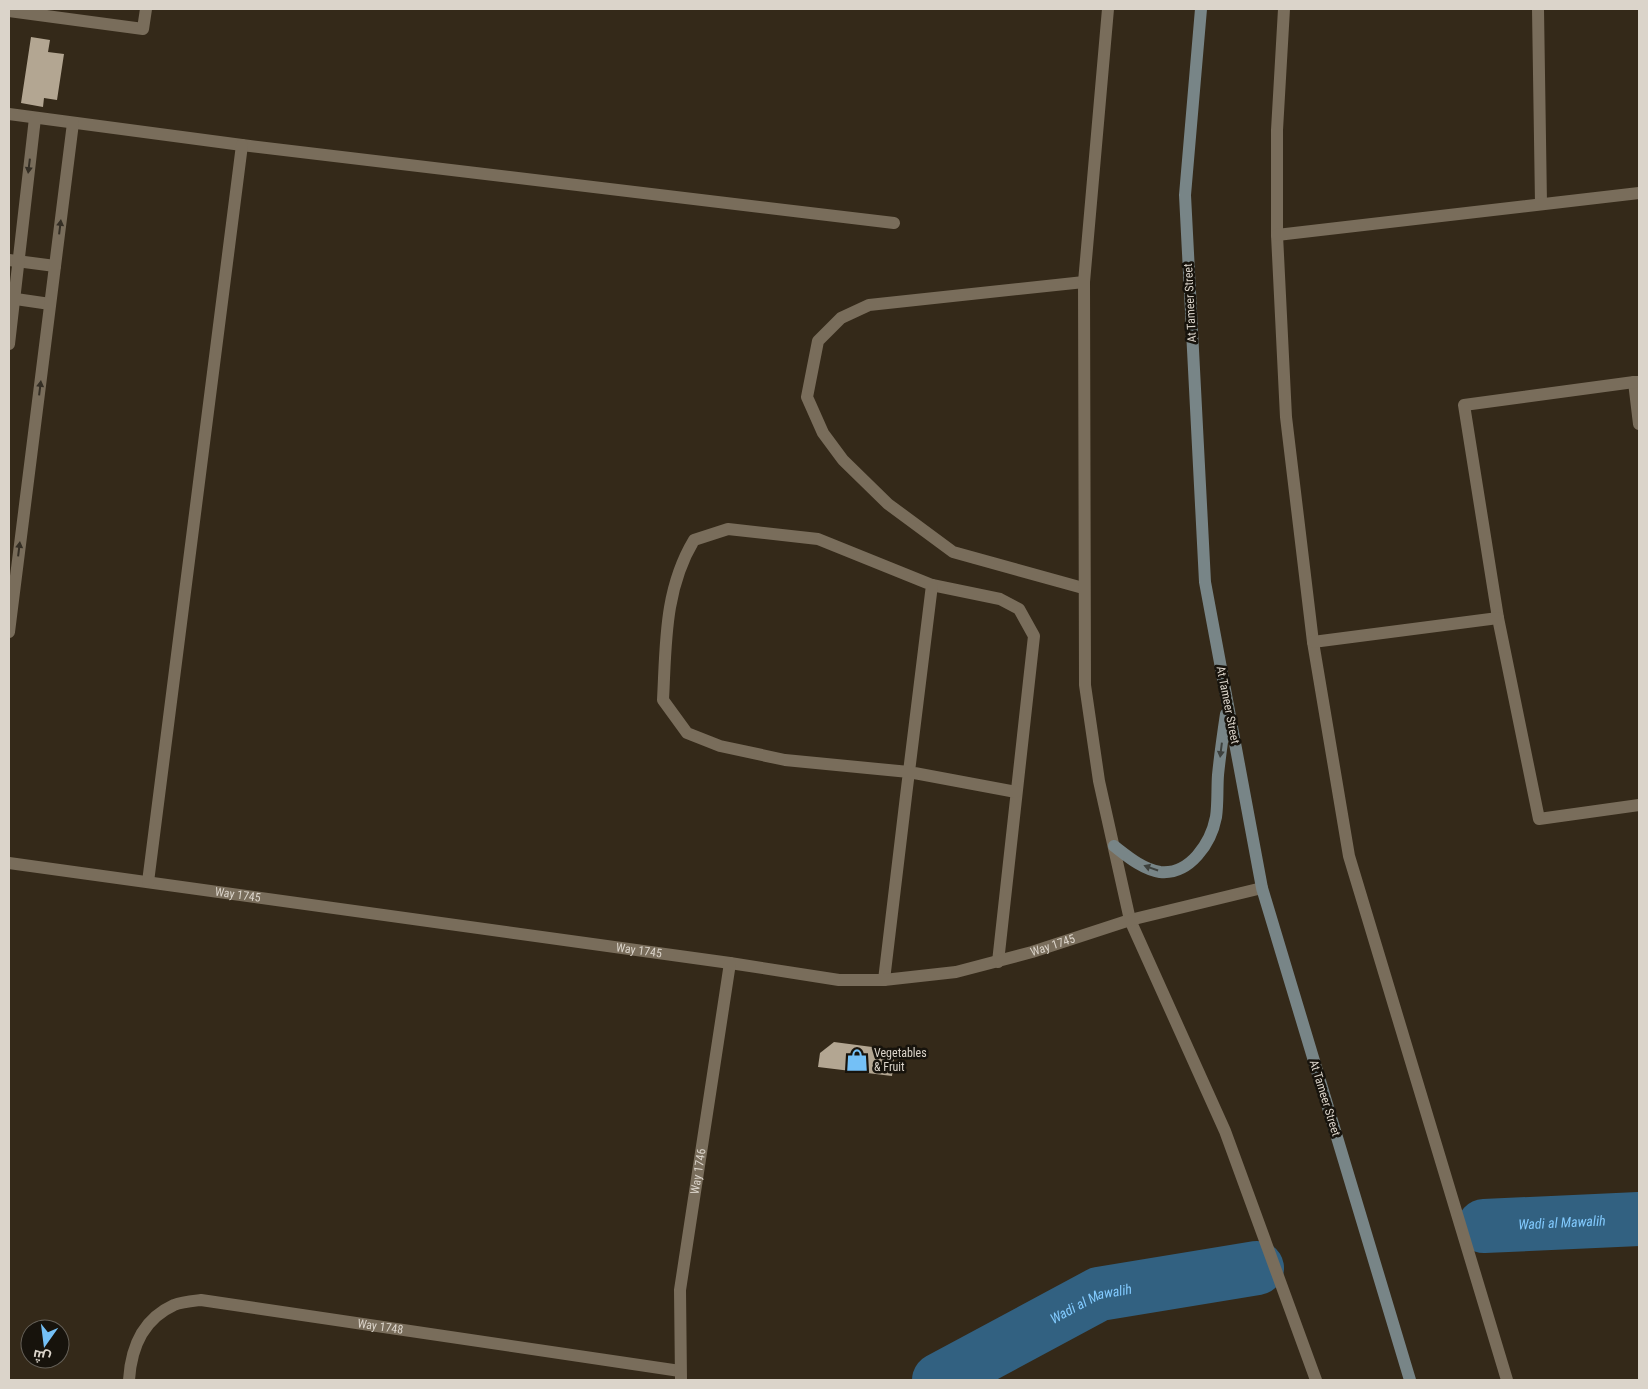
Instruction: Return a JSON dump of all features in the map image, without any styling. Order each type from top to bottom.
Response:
[{"type":"main road","name":"At Tameer Street","points":[[1201,9],[1185,195],[1205,582],[1262,888],[1410,1380]]},
{"type":"main road","points":[[1114,846],[1136,863],[1161,872],[1183,867],[1197,856],[1207,843],[1216,817],[1218,772],[1227,702]]},
{"type":"street","points":[[9,11],[144,29],[146,9]]},
{"type":"street","points":[[1108,9],[1084,282],[1085,685],[1099,781],[1130,920],[1225,1131],[1316,1380]]},
{"type":"street","points":[[1284,9],[1277,130],[1277,235],[1286,417],[1312,642],[1349,856],[1507,1380]]},
{"type":"street","points":[[1538,9],[1541,204]]},
{"type":"street","points":[[9,114],[242,145],[894,223]]},
{"type":"street","points":[[9,344],[13,261],[34,118]]},
{"type":"street","points":[[9,632],[73,123]]},
{"type":"street","points":[[148,882],[242,145]]},
{"type":"street","points":[[1277,235],[1639,193]]},
{"type":"street","points":[[13,261],[55,266]]},
{"type":"street","points":[[1084,282],[869,305],[841,318],[818,341],[807,397],[823,433],[843,460],[888,504],[953,552],[1084,588]]},
{"type":"street","points":[[11,299],[50,304]]},
{"type":"street","points":[[1639,424],[1637,382],[1464,406],[1498,618],[1539,819],[1639,806]]},
{"type":"street","points":[[998,962],[1034,636],[1019,609],[1000,599],[932,585],[818,539],[728,529],[694,540],[681,562],[668,605],[662,700],[687,733],[720,746],[786,760],[909,772],[1016,792]]},
{"type":"street","points":[[884,980],[932,585]]},
{"type":"street","points":[[1312,642],[1498,618]]},
{"type":"street","name":"Way 1745","points":[[9,863],[730,963],[839,980],[884,980],[956,972],[998,962],[1130,920],[1262,888]]},
{"type":"street","name":"Way 1746","points":[[680,1376],[680,1290],[730,963]]},
{"type":"street","name":"Way 1748","points":[[129,1380],[130,1359],[141,1332],[157,1316],[175,1304],[201,1300],[680,1376]]},
{"type":"building","points":[[31,37],[50,40],[48,52],[64,54],[57,100],[44,98],[43,107],[21,103]]},
{"type":"building","name":"Vegetables & Fruit","points":[[834,1042],[895,1050],[892,1076],[818,1067],[820,1053]]},
{"type":"waterway","name":"Wadi al Mawalih","points":[[1484,1226],[1639,1219]]},
{"type":"waterway","name":"Wadi al Mawalih","points":[[939,1380],[1099,1294],[1257,1268]]},
{"type":"place","name":"Vegetables & Fruit","points":[[857,1060]]}]
